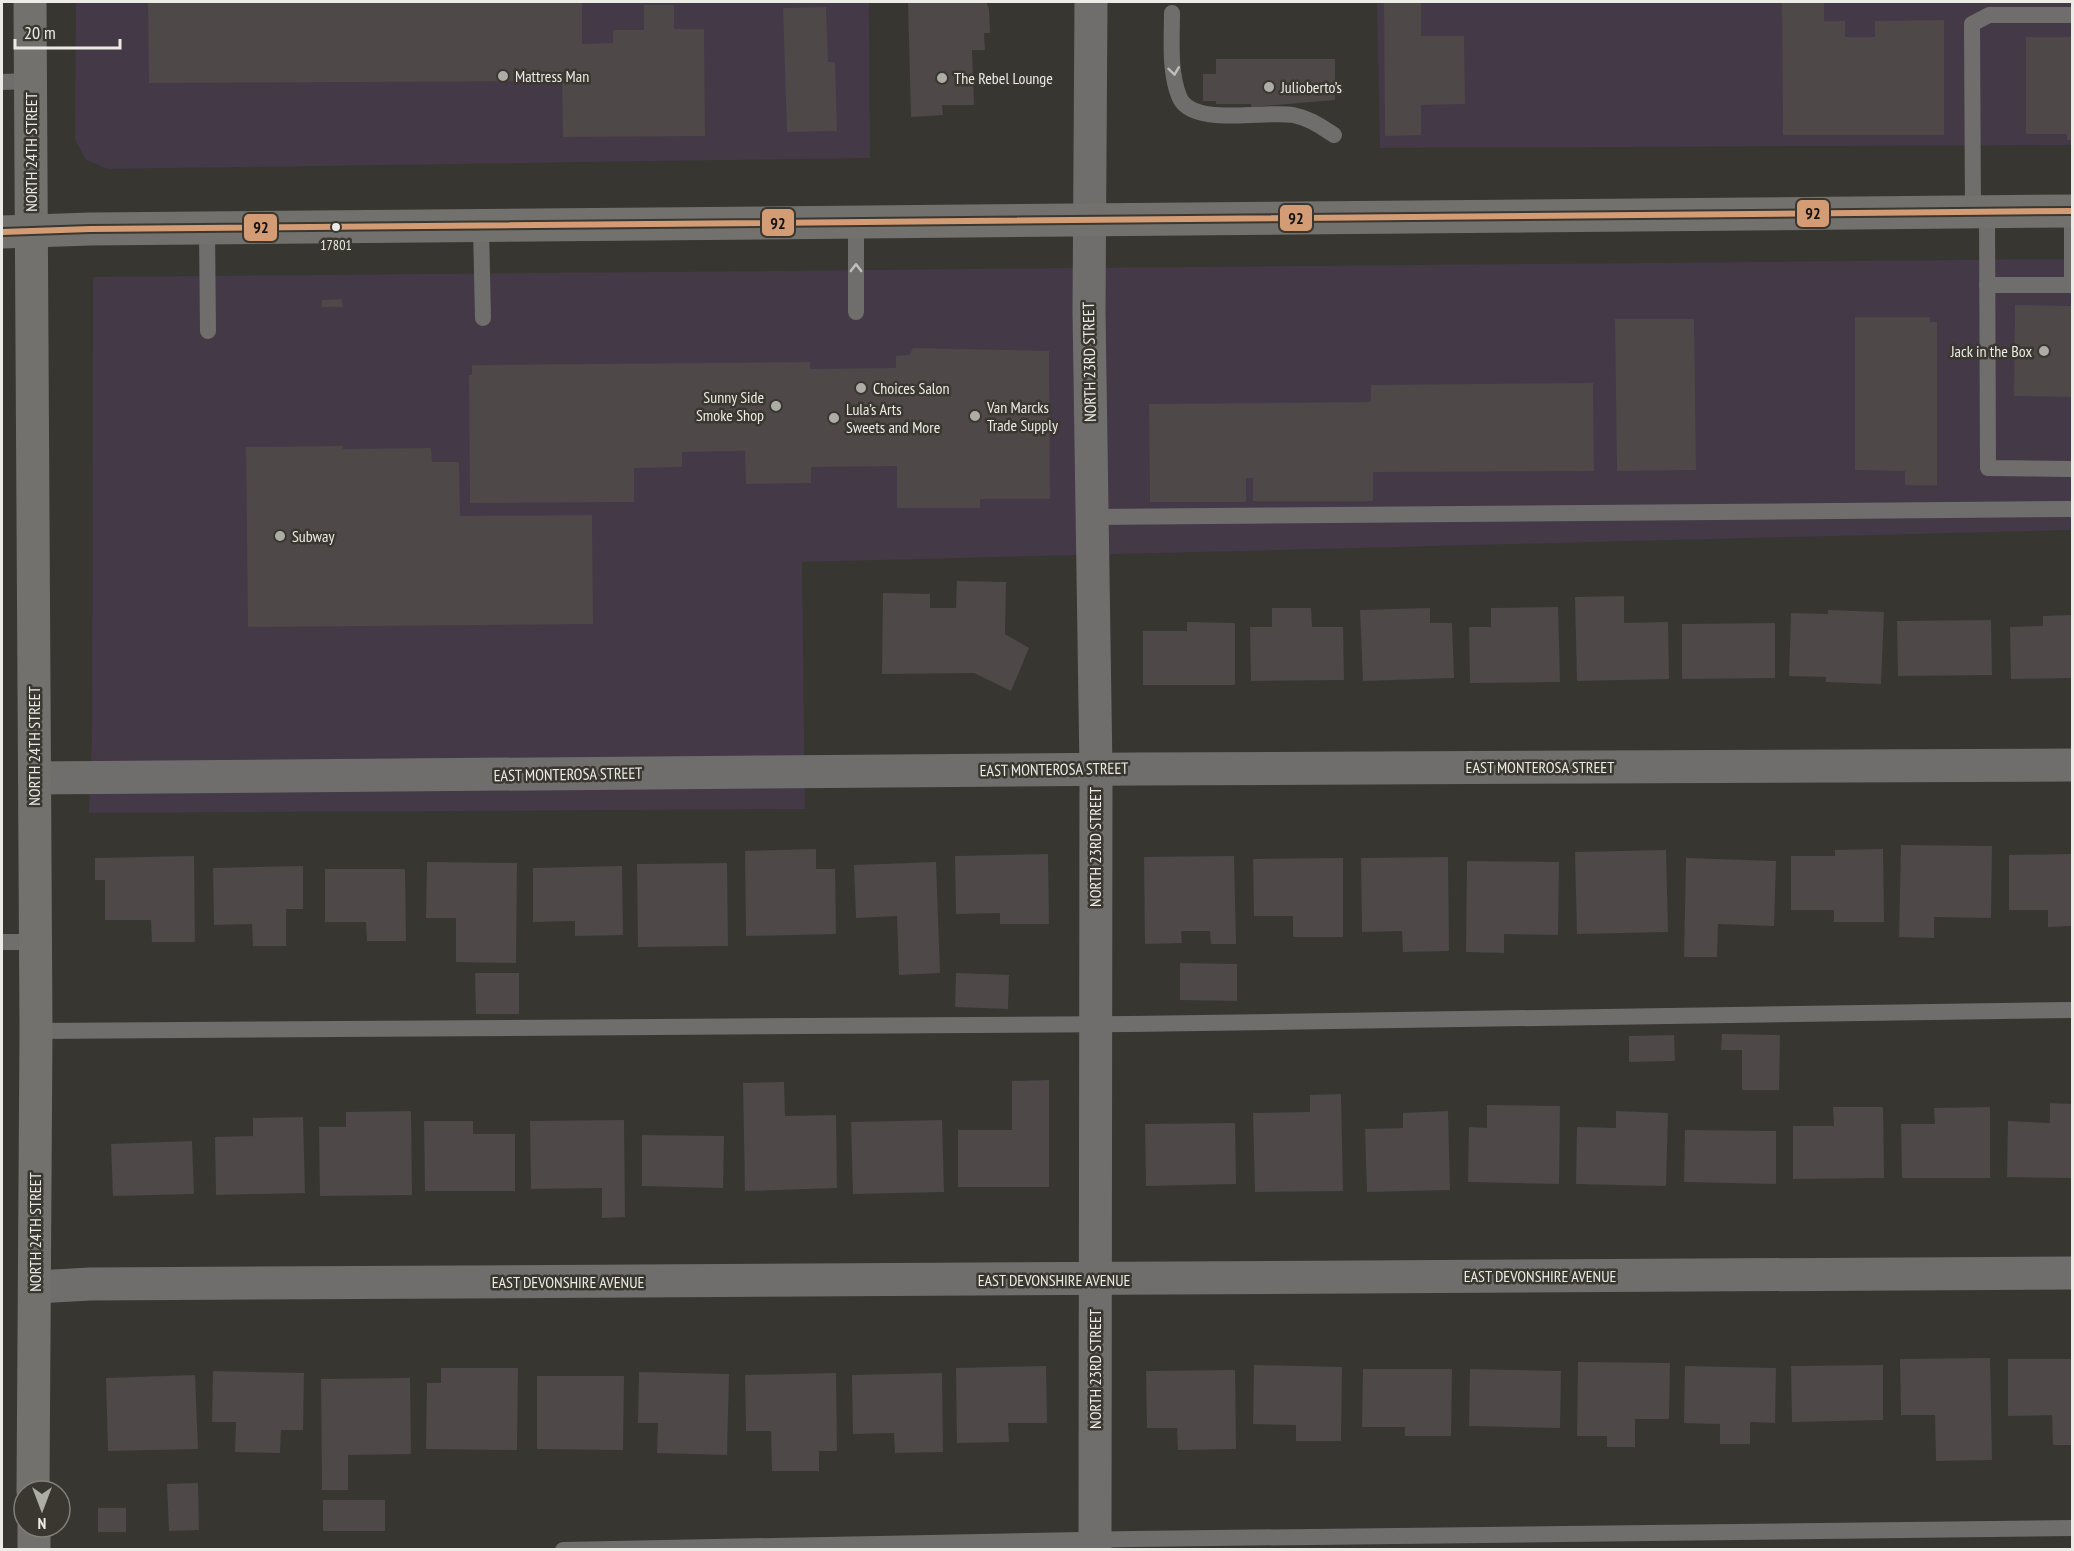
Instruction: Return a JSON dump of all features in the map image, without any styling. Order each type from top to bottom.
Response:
[{"type":"main road","name":"NORTH 24TH STREET","points":[[30,2],[16,82],[17,232],[35,778],[36,1287],[33,1479]]},
{"type":"main road","points":[[17,232],[2072,211]]},
{"type":"street","name":"NORTH 23RD STREET","points":[[1091,2],[1089,222],[1096,770],[1095,1544]]},
{"type":"street","name":"EAST MONTEROSA STREET","points":[[35,778],[2073,765]]},
{"type":"street","name":"EAST DEVONSHIRE AVENUE","points":[[36,1287],[90,1284],[2073,1273]]},
{"type":"lane","points":[[1172,13],[1173,69],[1179,98],[1192,110],[1209,115],[1290,114],[1314,121],[1334,135]]},
{"type":"lane","points":[[2073,15],[1989,15],[1972,24],[1980,212],[1987,285],[1988,468],[2073,469]]},
{"type":"lane","points":[[1987,285],[2072,285],[2072,211]]},
{"type":"lane","points":[[856,223],[856,312]]},
{"type":"lane","points":[[481,227],[483,318]]},
{"type":"lane","points":[[207,229],[208,331]]},
{"type":"lane","points":[[1091,517],[2073,509]]},
{"type":"lane","points":[[2,942],[35,942]]},
{"type":"lane","points":[[36,1031],[1095,1023],[2073,1010]]},
{"type":"lane","points":[[563,1550],[2073,1528]]},
{"type":"shaded area","points":[[76,2],[869,2],[870,158],[108,169],[86,160],[75,139]]},
{"type":"shaded area","points":[[1377,2],[2072,2],[2072,145],[1380,148]]},
{"type":"shaded area","points":[[2072,259],[2072,530],[802,562],[805,809],[89,813],[92,738],[93,277]]},
{"type":"building","points":[[148,2],[582,2],[582,44],[613,43],[613,30],[644,30],[644,5],[674,5],[674,29],[704,29],[705,136],[563,137],[562,81],[149,83]]},
{"type":"building","name":"The Rebel Lounge","points":[[908,2],[986,2],[989,9],[990,33],[984,33],[985,50],[972,50],[974,105],[942,105],[943,115],[911,117]]},
{"type":"building","points":[[1384,2],[1421,2],[1421,36],[1464,36],[1465,104],[1421,105],[1421,135],[1385,136]]},
{"type":"building","points":[[1782,2],[1824,2],[1824,21],[1845,21],[1845,37],[1875,37],[1875,21],[1944,20],[1944,135],[1783,135]]},
{"type":"building","points":[[826,7],[828,62],[835,62],[837,131],[787,132],[783,8]]},
{"type":"building","points":[[2026,37],[2072,37],[2072,140],[2067,140],[2067,134],[2026,134]]},
{"type":"building","name":"Julioberto’s","points":[[1216,59],[1335,59],[1335,100],[1251,107],[1251,104],[1216,104],[1216,101],[1203,101],[1203,74],[1216,74]]},
{"type":"building","points":[[342,299],[343,307],[322,307],[322,300]]},
{"type":"building","name":"Jack in the Box","points":[[2015,305],[2072,306],[2072,397],[2014,396]]},
{"type":"building","points":[[1855,317],[1930,317],[1930,322],[1937,322],[1937,485],[1905,485],[1905,471],[1855,470]]},
{"type":"building","points":[[1615,319],[1694,319],[1696,470],[1617,471]]},
{"type":"building","points":[[913,348],[1049,351],[1050,499],[980,499],[980,508],[897,508],[897,466],[811,467],[811,483],[746,484],[745,451],[682,452],[682,467],[634,468],[634,502],[470,503],[469,375],[472,375],[472,365],[810,362],[810,369],[896,368],[896,356],[909,355]]},
{"type":"building","points":[[1593,383],[1594,471],[1373,472],[1373,501],[1253,501],[1253,478],[1246,478],[1246,502],[1150,502],[1149,404],[1371,402],[1371,385]]},
{"type":"building","points":[[343,446],[343,449],[431,448],[432,462],[459,462],[460,516],[592,515],[593,624],[248,627],[246,447]]},
{"type":"building","points":[[957,581],[1006,582],[1005,634],[1029,648],[1011,691],[974,673],[882,674],[883,593],[930,594],[930,608],[956,608]]},
{"type":"building","points":[[1624,596],[1624,623],[1668,622],[1669,679],[1577,681],[1575,597]]},
{"type":"building","points":[[1558,607],[1560,682],[1470,683],[1469,627],[1491,627],[1491,608]]},
{"type":"building","points":[[1272,608],[1311,608],[1312,627],[1343,627],[1344,680],[1251,681],[1250,627],[1272,627]]},
{"type":"building","points":[[1430,608],[1430,623],[1452,623],[1454,678],[1363,681],[1360,610]]},
{"type":"building","points":[[1828,610],[1884,612],[1881,684],[1826,682],[1826,677],[1789,676],[1791,613],[1828,614]]},
{"type":"building","points":[[2072,615],[2072,678],[2011,679],[2010,627],[2043,626],[2043,616]]},
{"type":"building","points":[[1991,620],[1992,675],[1898,676],[1897,621]]},
{"type":"building","points":[[1187,622],[1235,623],[1235,685],[1143,685],[1143,631],[1187,631]]},
{"type":"building","points":[[1775,623],[1775,678],[1682,679],[1682,624]]},
{"type":"building","points":[[1901,845],[1992,846],[1991,918],[1934,917],[1934,938],[1899,937]]},
{"type":"building","points":[[816,849],[816,869],[835,869],[836,934],[746,936],[745,851]]},
{"type":"building","points":[[1883,849],[1884,922],[1834,922],[1834,910],[1791,910],[1791,856],[1835,856],[1835,850]]},
{"type":"building","points":[[1666,850],[1668,932],[1577,934],[1575,852]]},
{"type":"building","points":[[1048,854],[1049,924],[1000,924],[1000,913],[956,914],[955,856]]},
{"type":"building","points":[[2072,854],[2072,926],[2048,927],[2048,910],[2009,910],[2009,855]]},
{"type":"building","points":[[194,856],[195,942],[152,942],[151,920],[105,920],[105,880],[95,880],[95,858]]},
{"type":"building","points":[[1234,856],[1236,944],[1211,944],[1210,931],[1181,931],[1182,943],[1145,944],[1144,857]]},
{"type":"building","points":[[1448,857],[1449,951],[1403,952],[1402,931],[1362,932],[1361,858]]},
{"type":"building","points":[[1343,858],[1343,937],[1293,937],[1293,916],[1254,916],[1253,859]]},
{"type":"building","points":[[1686,858],[1776,861],[1774,926],[1718,924],[1717,957],[1684,957]]},
{"type":"building","points":[[1467,861],[1559,862],[1558,935],[1504,934],[1504,953],[1466,952]]},
{"type":"building","points":[[427,862],[517,863],[516,963],[456,962],[456,918],[426,918]]},
{"type":"building","points":[[936,862],[940,973],[899,975],[897,916],[856,918],[854,865]]},
{"type":"building","points":[[727,863],[728,946],[638,947],[637,864]]},
{"type":"building","points":[[303,866],[303,909],[286,909],[286,946],[253,946],[252,924],[214,925],[213,868]]},
{"type":"building","points":[[622,866],[623,935],[575,936],[575,921],[533,922],[533,868]]},
{"type":"building","points":[[325,869],[405,869],[406,941],[367,941],[366,922],[325,922]]},
{"type":"building","points":[[1180,963],[1237,964],[1237,1001],[1180,1000]]},
{"type":"building","points":[[475,973],[519,973],[519,1014],[476,1014]]},
{"type":"building","points":[[956,973],[1009,975],[1008,1009],[955,1007]]},
{"type":"building","points":[[1722,1034],[1780,1035],[1779,1090],[1742,1090],[1742,1050],[1721,1050]]},
{"type":"building","points":[[1674,1035],[1675,1061],[1629,1062],[1629,1036]]},
{"type":"building","points":[[1049,1080],[1049,1187],[958,1187],[958,1130],[1012,1130],[1012,1081]]},
{"type":"building","points":[[784,1082],[785,1116],[836,1115],[837,1188],[745,1191],[743,1083]]},
{"type":"building","points":[[1341,1094],[1343,1191],[1255,1192],[1253,1113],[1310,1112],[1310,1095]]},
{"type":"building","points":[[2050,1103],[2072,1104],[2072,1178],[2007,1177],[2008,1121],[2050,1123]]},
{"type":"building","points":[[1487,1105],[1560,1106],[1559,1184],[1468,1182],[1469,1127],[1487,1128]]},
{"type":"building","points":[[1833,1107],[1883,1107],[1884,1178],[1793,1179],[1793,1126],[1834,1126]]},
{"type":"building","points":[[1990,1107],[1990,1178],[1902,1178],[1901,1124],[1935,1124],[1934,1108]]},
{"type":"building","points":[[411,1111],[412,1195],[320,1196],[319,1127],[346,1127],[346,1112]]},
{"type":"building","points":[[1448,1111],[1450,1190],[1367,1192],[1365,1129],[1403,1128],[1403,1113]]},
{"type":"building","points":[[1616,1111],[1668,1113],[1666,1186],[1576,1184],[1577,1127],[1616,1128]]},
{"type":"building","points":[[303,1117],[305,1193],[216,1195],[215,1137],[253,1136],[253,1118]]},
{"type":"building","points":[[624,1120],[625,1217],[602,1218],[602,1188],[531,1189],[530,1121]]},
{"type":"building","points":[[942,1120],[944,1192],[853,1194],[851,1122]]},
{"type":"building","points":[[424,1121],[473,1121],[473,1134],[515,1134],[515,1191],[425,1191]]},
{"type":"building","points":[[1235,1123],[1236,1184],[1146,1186],[1145,1124]]},
{"type":"building","points":[[1685,1130],[1776,1131],[1776,1184],[1684,1182]]},
{"type":"building","points":[[642,1135],[724,1136],[723,1188],[642,1186]]},
{"type":"building","points":[[192,1141],[194,1194],[113,1196],[111,1144]]},
{"type":"building","points":[[1990,1358],[1992,1460],[1936,1461],[1935,1415],[1901,1415],[1900,1359]]},
{"type":"building","points":[[2008,1359],[2072,1359],[2072,1445],[2053,1445],[2052,1415],[2008,1416]]},
{"type":"building","points":[[1578,1362],[1670,1363],[1669,1419],[1635,1419],[1635,1447],[1607,1447],[1607,1436],[1577,1436]]},
{"type":"building","points":[[1254,1365],[1342,1367],[1341,1441],[1296,1441],[1296,1425],[1253,1424]]},
{"type":"building","points":[[1883,1365],[1883,1420],[1792,1422],[1791,1366]]},
{"type":"building","points":[[1046,1366],[1047,1423],[1008,1423],[1009,1442],[957,1443],[956,1368]]},
{"type":"building","points":[[1685,1366],[1776,1368],[1775,1423],[1750,1422],[1750,1444],[1720,1444],[1720,1424],[1684,1423]]},
{"type":"building","points":[[441,1368],[518,1368],[517,1450],[426,1449],[427,1383],[441,1383]]},
{"type":"building","points":[[1363,1369],[1452,1369],[1451,1436],[1405,1436],[1405,1427],[1362,1427]]},
{"type":"building","points":[[1470,1369],[1561,1371],[1560,1428],[1469,1426]]},
{"type":"building","points":[[1235,1370],[1236,1449],[1178,1450],[1177,1428],[1147,1428],[1146,1371]]},
{"type":"building","points":[[213,1371],[304,1373],[303,1430],[281,1430],[280,1453],[235,1452],[236,1422],[212,1422]]},
{"type":"building","points":[[639,1372],[729,1374],[727,1455],[657,1453],[658,1423],[638,1423]]},
{"type":"building","points":[[836,1373],[837,1451],[819,1451],[819,1471],[772,1471],[771,1431],[746,1431],[745,1375]]},
{"type":"building","points":[[942,1373],[943,1452],[895,1453],[894,1433],[853,1434],[852,1375]]},
{"type":"building","points":[[195,1375],[198,1449],[108,1451],[106,1378]]},
{"type":"building","points":[[537,1376],[624,1376],[623,1450],[537,1449]]},
{"type":"building","points":[[410,1378],[411,1454],[348,1455],[348,1490],[322,1490],[321,1379]]},
{"type":"building","points":[[198,1483],[199,1530],[169,1531],[167,1484]]},
{"type":"building","points":[[323,1500],[385,1500],[385,1531],[323,1531]]},
{"type":"building","points":[[98,1508],[126,1508],[126,1532],[98,1532]]},
{"type":"transit line","name":"92","points":[[2,232],[90,229],[2072,211]]},
{"type":"place","name":"Mattress Man","points":[[503,76]]},
{"type":"place","name":"The Rebel Lounge","points":[[942,78]]},
{"type":"place","name":"Julioberto’s","points":[[1269,87]]},
{"type":"place","name":"17801","points":[[336,227]]},
{"type":"place","name":"Jack in the Box","points":[[2044,351]]},
{"type":"place","name":"Choices Salon","points":[[861,388]]},
{"type":"place","name":"Sunny Side Smoke Shop","points":[[776,406]]},
{"type":"place","name":"Van Marcks Trade Supply","points":[[975,416]]},
{"type":"place","name":"Lula’s Arts Sweets and More","points":[[834,418]]},
{"type":"place","name":"Subway","points":[[280,536]]}]
